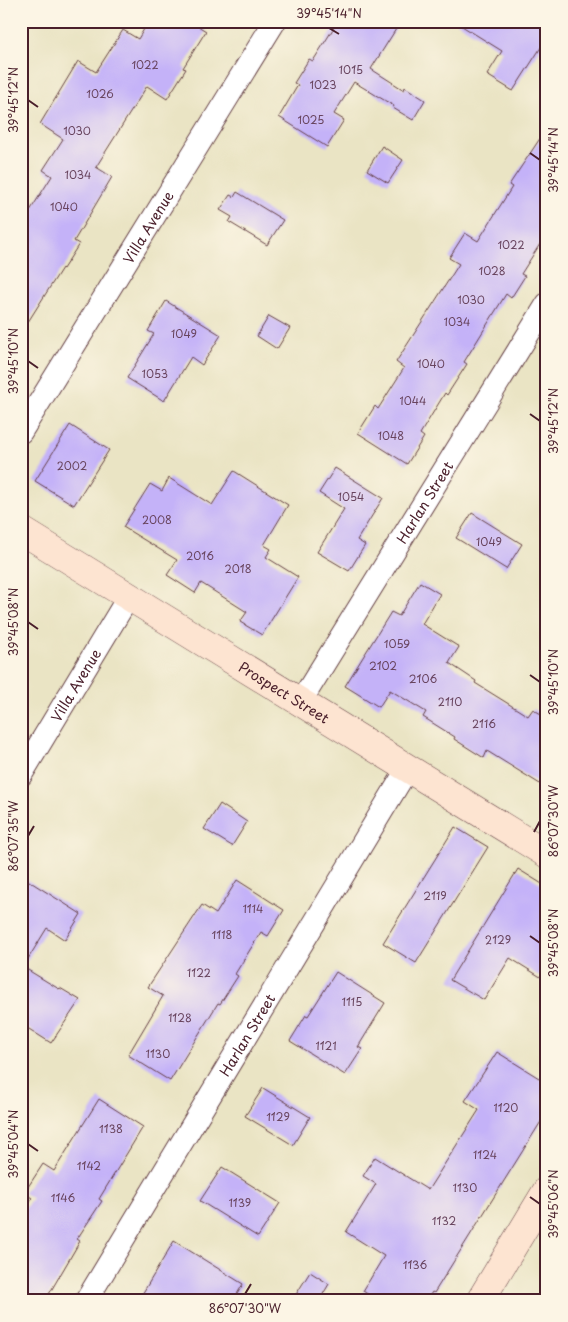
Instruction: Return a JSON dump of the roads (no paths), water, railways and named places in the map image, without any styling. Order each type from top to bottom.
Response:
[{"type":"main road","name":"Prospect Street","points":[[21,530],[547,854]]},
{"type":"main road","points":[[480,1301],[547,1190]]},
{"type":"street","name":"Villa Avenue","points":[[21,432],[275,21]]},
{"type":"street","name":"Harlan Street","points":[[301,702],[547,304]]},
{"type":"street","name":"Villa Avenue","points":[[21,775],[129,596]]},
{"type":"street","name":"Harlan Street","points":[[86,1301],[408,768]]}]
